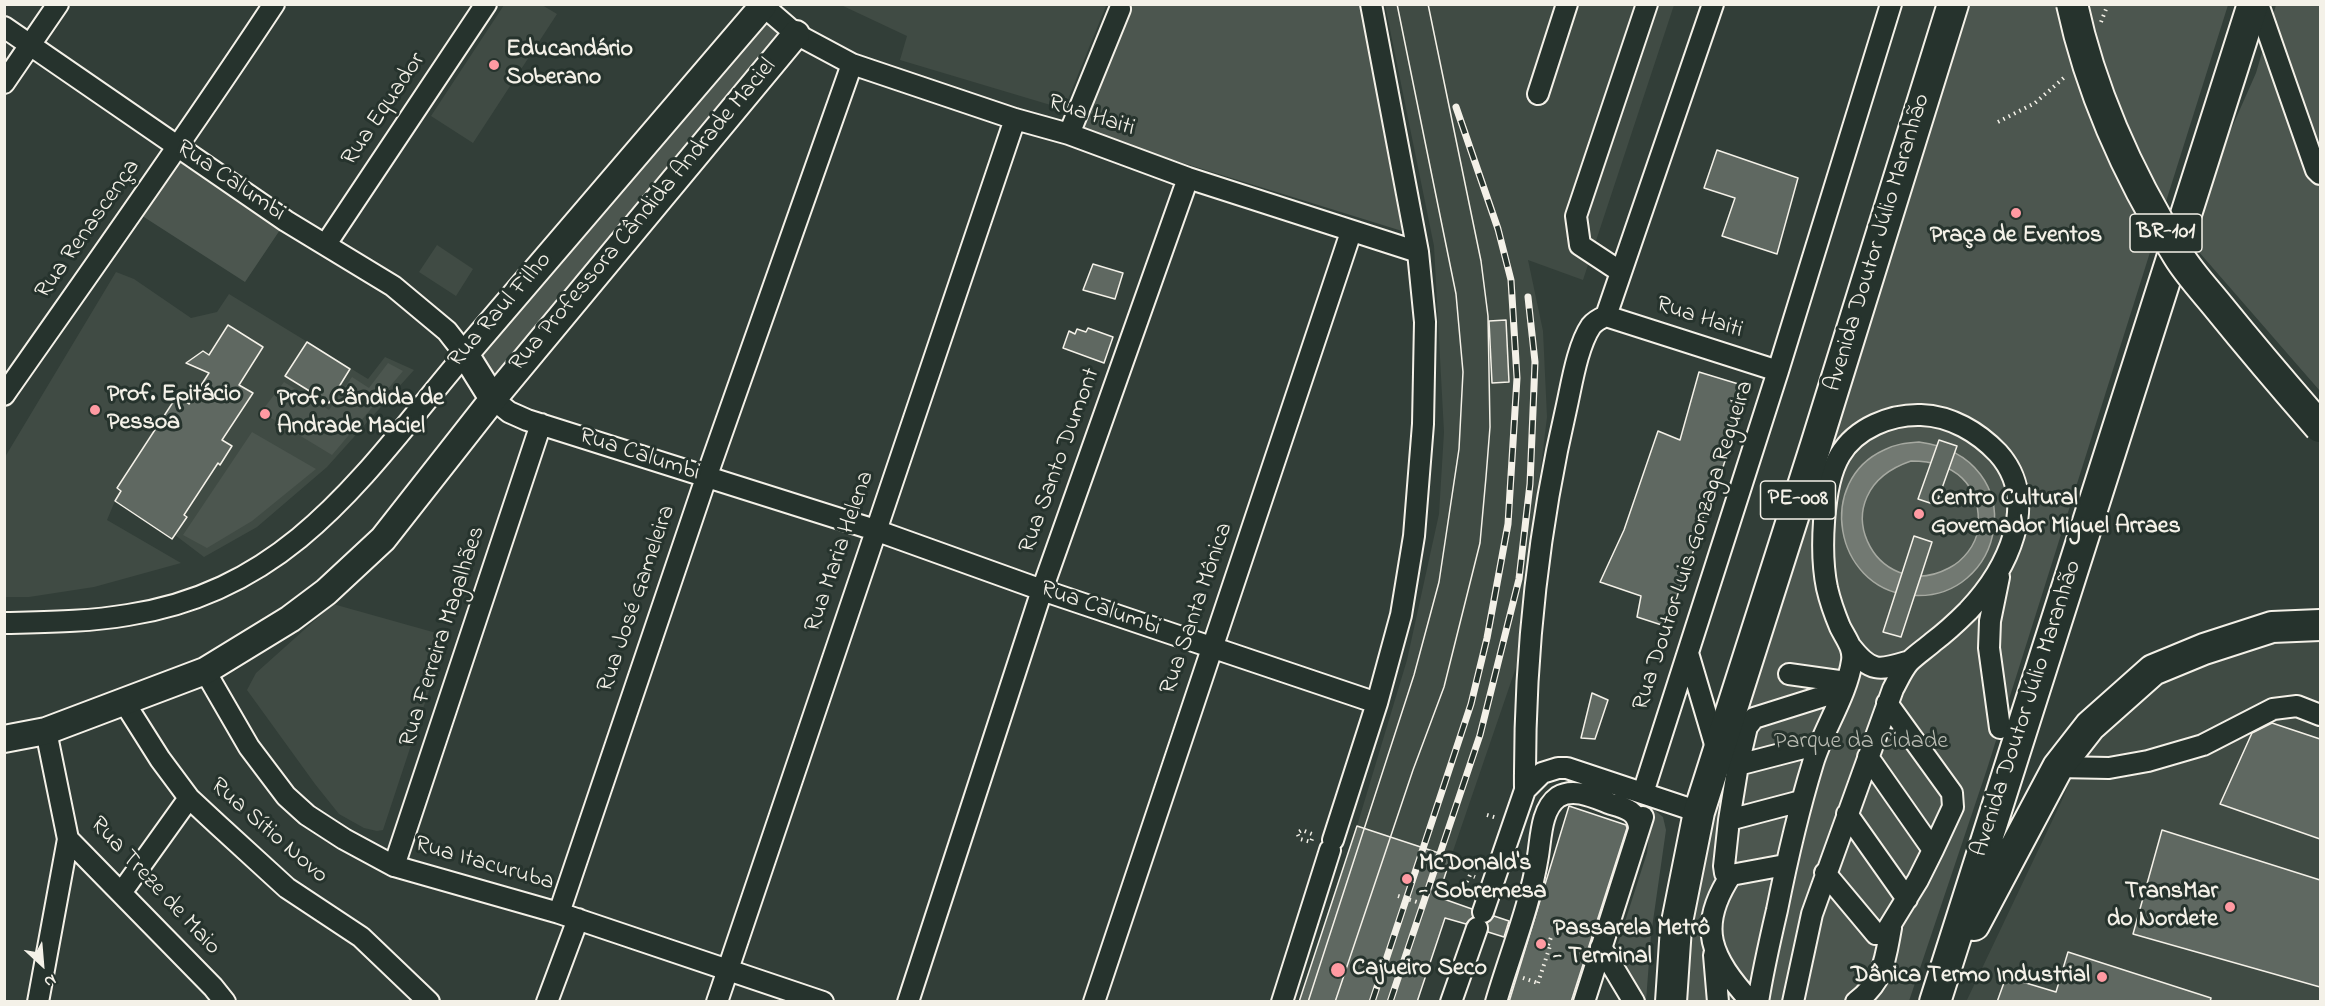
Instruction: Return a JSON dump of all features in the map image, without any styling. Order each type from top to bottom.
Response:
[{"type":"highway","name":"Avenida Doutor Júlio Maranhão","points":[[1671,1002],[1676,927],[1699,812],[1728,759],[1953,4]]},
{"type":"highway","name":"BR-101","points":[[2072,4],[2079,35],[2109,124],[2148,203],[2179,257],[2266,366],[2320,426]]},
{"type":"highway","name":"Avenida Doutor Júlio Maranhão","points":[[1935,1000],[2253,4]]},
{"type":"highway","points":[[1935,1000],[2058,767],[2090,726],[2153,670],[2204,649],[2272,627],[2320,625]]},
{"type":"main road","name":"Rua Raul Filho","points":[[465,354],[763,5]]},
{"type":"main road","name":"Rua Professora Cândida Andrade Maciel","points":[[4,739],[46,730],[205,671],[290,619],[326,592],[383,539],[493,399],[796,34]]},
{"type":"main road","name":"Rua Calumbi","points":[[465,354],[493,399]]},
{"type":"street","points":[[4,82],[58,4]]},
{"type":"street","name":"Rua Renascença","points":[[4,395],[179,147],[274,4]]},
{"type":"street","name":"Rua Equador","points":[[326,244],[486,4]]},
{"type":"street","points":[[1282,1002],[1377,703],[1401,615],[1414,536],[1423,424],[1425,333],[1418,252],[1371,4]]},
{"type":"street","points":[[1538,94],[1567,4]]},
{"type":"street","points":[[1621,272],[1580,245],[1576,216],[1647,4]]},
{"type":"street","points":[[1451,1002],[1525,790],[1525,727],[1542,539],[1552,470],[1572,382],[1585,338],[1596,320],[1606,316],[1713,4]]},
{"type":"street","name":"Rua Doutor Luis Gonzaga Regueira","points":[[1584,1002],[1639,828],[1646,794],[1688,653],[1891,4]]},
{"type":"street","points":[[2258,4],[2316,170],[2320,174]]},
{"type":"street","name":"Rua Haiti","points":[[763,5],[796,34],[852,64],[1015,119],[1069,134],[1188,178],[1418,252]]},
{"type":"street","points":[[1069,134],[1120,9]]},
{"type":"street","name":"Rua Calumbi","points":[[4,27],[286,221],[326,244],[416,303],[447,332],[465,354]]},
{"type":"street","name":"Rua José Gameleira","points":[[559,913],[706,478],[852,64]]},
{"type":"street","name":"Rua Maria Helena","points":[[717,1002],[1015,119]]},
{"type":"street","name":"Rua Santo Dumont","points":[[908,1002],[1042,590],[1188,178]]},
{"type":"street","name":"Rua Santa Mônica","points":[[1094,1002],[1351,232]]},
{"type":"street","name":"Rua Haiti","points":[[1606,316],[1778,371]]},
{"type":"street","name":"Rua Raul Filho","points":[[4,623],[73,622],[130,615],[201,595],[252,572],[297,542],[329,513],[465,354]]},
{"type":"street","name":"Rua Calumbi","points":[[493,399],[509,412],[541,424],[875,530],[1042,590],[1377,703]]},
{"type":"street","points":[[1793,1002],[1812,914],[1825,873],[1899,676],[1910,661],[1943,635],[1987,588],[2002,566],[2013,541],[2019,514],[2017,493],[2006,462],[1981,436],[1965,427],[1932,416],[1896,417],[1875,425],[1859,435],[1840,455],[1827,494],[1824,523],[1827,587],[1840,628],[1851,647],[1861,660],[1876,668],[1885,669],[1910,661]]},
{"type":"street","name":"Rua Ferreira Magalhães","points":[[394,866],[541,424]]},
{"type":"street","points":[[2000,728],[1989,648],[1990,621],[2002,566]]},
{"type":"street","points":[[1758,1002],[1785,865],[1801,801],[1819,744],[1852,662],[1851,647]]},
{"type":"street","points":[[1688,653],[1728,759],[1729,820],[1725,873],[1731,875],[1785,865]]},
{"type":"street","name":"Rua Itacuruba","points":[[205,671],[249,747],[286,796],[307,814],[344,839],[394,866],[559,913],[823,1002]]},
{"type":"street","points":[[1789,674],[1844,686]]},
{"type":"street","points":[[1728,759],[1754,717],[1844,686]]},
{"type":"street","name":"Rua Sítio Novo","points":[[124,702],[160,759],[189,798],[275,877],[361,938],[429,1002]]},
{"type":"street","points":[[1858,1001],[1880,977],[1891,928],[1933,850],[1953,807],[1952,793],[1887,704]]},
{"type":"street","points":[[2058,767],[2109,768],[2148,761],[2203,745],[2273,709],[2297,706],[2320,714]]},
{"type":"street","name":"Rua Treze de Maio","points":[[46,730],[68,839],[216,997]]},
{"type":"street","points":[[1728,759],[1819,744]]},
{"type":"street","points":[[1868,757],[1933,850]]},
{"type":"street","points":[[1525,790],[1542,773],[1567,768],[1699,812]]},
{"type":"street","points":[[1496,1002],[1534,877],[1541,832],[1550,806],[1557,798],[1576,793],[1626,809],[1636,817],[1639,828]]},
{"type":"street","points":[[121,893],[189,798]]},
{"type":"street","points":[[1729,820],[1801,801]]},
{"type":"street","points":[[1847,814],[1907,899]]},
{"type":"street","points":[[38,1002],[68,839]]},
{"type":"street","points":[[1825,873],[1876,934],[1881,935],[1891,928]]},
{"type":"street","points":[[1731,875],[1719,893],[1711,914],[1711,932],[1717,954],[1728,975],[1751,1002]]},
{"type":"street","points":[[547,1002],[578,920]]},
{"type":"street","points":[[1714,943],[1718,1002]]},
{"type":"street","points":[[1601,946],[1634,1002]]},
{"type":"path","points":[[2097,30],[2108,4]]},
{"type":"path","points":[[1998,122],[2035,103],[2068,74]]},
{"type":"path","points":[[1446,886],[1475,895],[1476,890],[1465,886]]},
{"type":"path","points":[[1398,896],[1417,902]]},
{"type":"path","points":[[1520,977],[1538,983],[1552,935]]},
{"type":"shaded area","points":[[1101,4],[1106,6],[1064,109],[900,60],[907,36],[841,5]]},
{"type":"shaded area","name":"Educandário Soberano","points":[[504,5],[542,5],[557,14],[473,143],[431,116]]},
{"type":"shaded area","points":[[1385,5],[1674,5],[1583,280],[1528,260],[1543,331],[1547,417],[1530,557],[1525,641],[1451,857],[1357,826],[1407,660],[1439,514],[1444,432],[1434,246]]},
{"type":"shaded area","points":[[437,245],[473,269],[456,296],[419,272]]},
{"type":"shaded area","points":[[116,272],[134,279],[191,318],[217,312],[229,294],[368,379],[385,357],[414,370],[327,467],[257,527],[204,557],[175,535],[172,539],[115,501],[107,520],[181,563],[94,587],[29,597],[5,597],[5,457]]},
{"type":"shaded area","points":[[1919,442],[1956,454],[1980,474],[1993,500],[1994,529],[1985,556],[1967,578],[1941,592],[1908,595],[1883,587],[1863,573],[1850,553],[1843,531],[1842,507],[1849,484],[1862,465],[1888,448]],"holes":[[[1911,461],[1926,462],[1952,471],[1970,488],[1978,513],[1978,529],[1972,547],[1959,561],[1949,568],[1923,576],[1899,572],[1880,560],[1867,541],[1862,519],[1867,497],[1883,476]]]},
{"type":"shaded area","points":[[333,604],[447,636],[383,830],[364,828],[339,814],[247,690],[256,673]]},
{"type":"shaded area","points":[[2320,626],[2320,1001],[1966,1002],[2063,798],[2090,726],[2153,670]]},
{"type":"green space","points":[[1124,5],[1360,5],[1402,231],[1080,131]]},
{"type":"green space","name":"Parque da Cidade","points":[[1963,5],[2228,5],[1987,769],[1909,1001],[1684,1002],[1689,894]]},
{"type":"green space","points":[[2276,5],[2320,5],[2320,391],[2192,244],[2222,150],[2256,73]]},
{"type":"green space","points":[[763,6],[796,34],[508,379],[480,375],[471,348]]},
{"type":"green space","points":[[179,147],[286,221],[245,282],[133,210]]},
{"type":"green space","points":[[388,363],[403,371],[332,455],[261,412],[284,382],[329,410],[352,377],[369,388]]},
{"type":"green space","points":[[252,432],[316,469],[252,521],[207,548],[183,535]]},
{"type":"green space","points":[[1652,808],[1663,817],[1666,830],[1651,935],[1646,1001],[1639,1001],[1613,959],[1647,853]]},
{"type":"building","points":[[1717,150],[1798,178],[1777,254],[1722,236],[1735,198],[1704,188]]},
{"type":"building","points":[[1093,264],[1123,273],[1115,299],[1083,290]]},
{"type":"building","points":[[1506,320],[1509,382],[1492,383],[1489,321]]},
{"type":"building","points":[[228,325],[263,347],[239,385],[253,393],[222,440],[232,446],[184,515],[187,517],[172,539],[115,501],[121,491],[117,488],[177,396],[189,404],[209,373],[186,363],[203,351],[209,355]]},
{"type":"building","points":[[1088,328],[1113,337],[1104,363],[1063,348],[1069,331],[1075,334],[1077,329],[1086,332]]},
{"type":"building","points":[[307,342],[350,369],[329,403],[285,376]]},
{"type":"building","points":[[1699,372],[1745,386],[1726,458],[1715,491],[1697,531],[1699,532],[1693,552],[1673,608],[1671,628],[1637,617],[1641,596],[1600,582],[1624,530],[1658,431],[1680,440]]},
{"type":"building","points":[[1939,440],[1957,446],[1936,505],[1918,499]]},
{"type":"building","points":[[1914,536],[1932,542],[1901,637],[1883,632]]},
{"type":"building","points":[[1592,693],[1608,700],[1595,739],[1581,738]]},
{"type":"building","points":[[2272,723],[2320,739],[2320,839],[2220,804],[2252,733]]},
{"type":"building","points":[[1569,806],[1626,825],[1627,828],[1571,1002],[1509,1002]]},
{"type":"building","points":[[1357,826],[1451,857],[1438,897],[1472,909],[1473,917],[1466,924],[1445,918],[1417,1002],[1299,1002]]},
{"type":"building","name":"TransMar do Nordete","points":[[2162,830],[2320,880],[2320,987],[2133,934]]},
{"type":"building","points":[[1494,916],[1509,921],[1504,937],[1488,932],[1487,923]]},
{"type":"building","name":"Dânica Termo Industrial","points":[[2068,952],[2211,998],[2210,1002],[1997,1002],[2006,977],[2056,992]]},
{"type":"tram line","points":[[1308,1002],[1414,675],[1439,582],[1459,449],[1463,372],[1456,294],[1397,4]]},
{"type":"tram line","points":[[1335,1002],[1413,770],[1444,687],[1480,543],[1490,427],[1488,316],[1481,261],[1428,4]]},
{"type":"railway","points":[[1372,1002],[1471,704],[1487,638],[1508,524],[1517,378],[1511,280],[1498,229],[1456,107]]},
{"type":"railway","points":[[1390,1002],[1480,735],[1519,579],[1530,484],[1535,362],[1528,297]]},
{"type":"place","name":"Educandário Soberano","points":[[494,65]]},
{"type":"place","name":"Praça de Eventos","points":[[2016,213]]},
{"type":"place","name":"Prof. Epitácio Pessoa","points":[[95,410]]},
{"type":"place","name":"Prof. Cândida de Andrade Maciel","points":[[265,414]]},
{"type":"place","name":"Centro Cultural Governador Miguel Arraes","points":[[1919,514]]},
{"type":"place","name":"McDonald's - Sobremesa","points":[[1407,879]]},
{"type":"place","name":"TransMar do Nordete","points":[[2230,907]]},
{"type":"place","name":"Passarela Metrô - Terminal","points":[[1541,944]]},
{"type":"place","name":"Cajueiro Seco","points":[[1338,970]]},
{"type":"place","name":"Dânica Termo Industrial","points":[[2102,977]]}]
